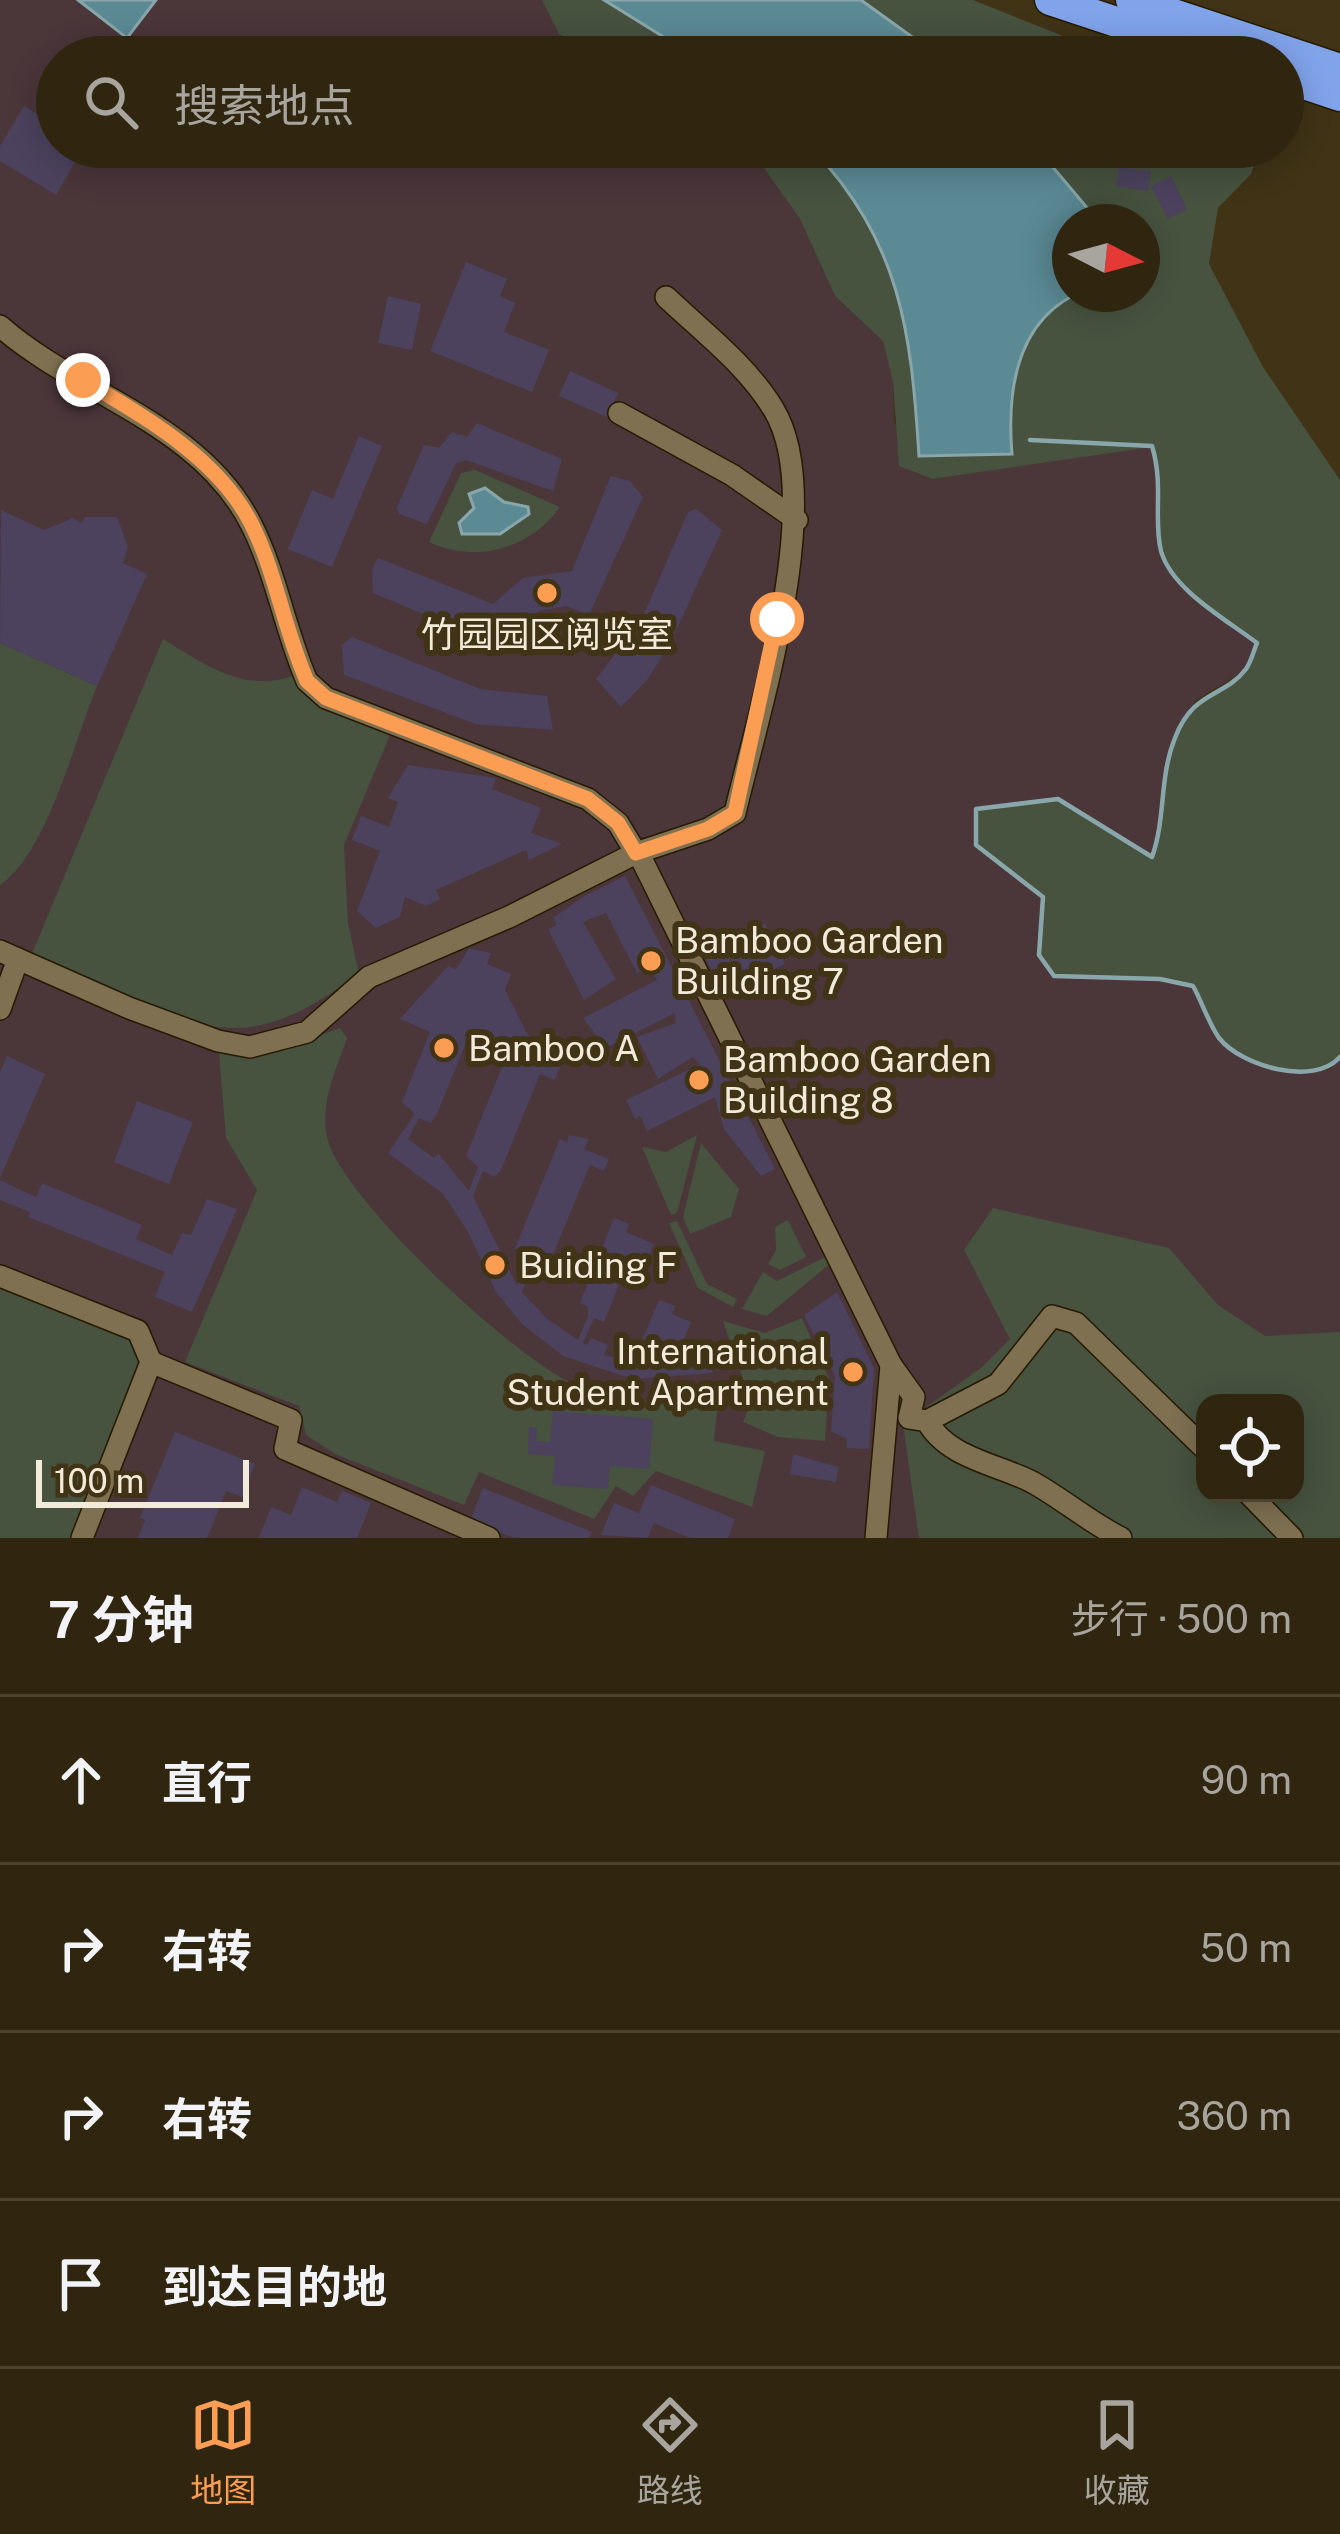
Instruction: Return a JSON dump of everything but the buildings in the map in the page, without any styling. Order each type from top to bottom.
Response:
[{"type":"highway","points":[[1050,0],[1159,36]]},
{"type":"highway","points":[[1131,0],[1240,36]]},
{"type":"highway","points":[[1304,57],[1340,69]]},
{"type":"highway","points":[[1304,84],[1340,96]]},
{"type":"lane","points":[[0,1009],[9,955],[129,1008],[250,1047],[307,1032],[369,977],[509,917],[637,852],[708,829],[735,813],[795,527],[787,438],[776,412],[753,380],[666,297]]},
{"type":"lane","points":[[0,326],[34,356],[161,428],[223,484],[251,523],[307,681],[326,698],[588,799],[618,823],[637,852],[891,1365],[914,1397],[909,1418],[927,1421],[998,1384],[1052,1316],[1076,1323],[1196,1440]]},
{"type":"lane","points":[[620,412],[732,475],[795,527]]},
{"type":"lane","points":[[0,1276],[137,1331],[152,1362],[291,1420],[285,1449],[489,1538]]},
{"type":"lane","points":[[82,1538],[152,1362]]},
{"type":"lane","points":[[876,1538],[891,1365]]},
{"type":"lane","points":[[927,1421],[935,1436],[982,1463],[1030,1482],[1121,1538]]},
{"type":"lane","points":[[1257,1502],[1292,1538]]},
{"type":"shaded area","points":[[0,0],[542,0],[562,36],[36,36],[36,168],[764,168],[800,219],[835,296],[883,340],[893,382],[894,422],[933,479],[1152,446],[1162,478],[1161,552],[1192,594],[1257,643],[1246,670],[1196,700],[1175,738],[1162,791],[1162,830],[1152,857],[1058,799],[976,809],[976,845],[1043,897],[1039,955],[1084,978],[1160,979],[1193,986],[1220,1040],[1329,1070],[1340,1057],[1340,1538],[0,1538]]},
{"type":"green space","points":[[542,0],[973,0],[1063,36],[562,36]]},
{"type":"green space","points":[[764,168],[1253,168],[1218,208],[1209,264],[1263,367],[1340,480],[1340,1057],[1328,1066],[1296,1072],[1244,1057],[1219,1038],[1193,986],[1160,979],[1054,976],[1039,955],[1043,897],[976,845],[976,809],[1058,799],[1152,856],[1175,738],[1191,711],[1248,666],[1257,643],[1202,603],[1167,565],[1159,539],[1152,447],[933,479],[899,466],[893,382],[883,341],[835,296],[800,219]]},
{"type":"green space","points":[[475,470],[560,507],[534,533],[501,548],[466,552],[429,542],[461,473]]},
{"type":"green space","points":[[163,639],[214,669],[247,680],[283,679],[303,672],[307,684],[395,723],[344,845],[348,923],[359,974],[315,1003],[267,1024],[233,1028],[184,1020],[31,956]]},
{"type":"green space","points":[[0,643],[97,686],[46,822],[17,870],[0,885]]},
{"type":"green space","points":[[340,1028],[347,1038],[327,1099],[325,1124],[339,1164],[364,1199],[436,1277],[553,1372],[580,1387],[613,1396],[718,1403],[714,1441],[765,1451],[752,1507],[656,1471],[633,1496],[616,1486],[594,1519],[479,1472],[464,1505],[335,1454],[306,1435],[299,1406],[185,1362],[257,1190],[226,1138],[219,1053],[266,1054]]},
{"type":"green space","points":[[697,1135],[677,1213],[671,1215],[642,1147],[666,1152]]},
{"type":"green space","points":[[701,1143],[739,1189],[731,1217],[690,1234],[683,1217]]},
{"type":"green space","points":[[993,1208],[1169,1248],[1218,1305],[1265,1336],[1340,1332],[1340,1538],[919,1538],[903,1424],[982,1367],[1010,1339],[964,1250]]},
{"type":"green space","points":[[788,1220],[806,1257],[780,1270],[768,1264],[776,1250],[775,1227]]},
{"type":"green space","points":[[677,1221],[707,1284],[737,1299],[733,1307],[698,1288],[669,1223]]},
{"type":"green space","points":[[829,1255],[832,1262],[767,1316],[742,1309],[763,1272],[777,1281]]},
{"type":"green space","points":[[0,1281],[133,1337],[149,1374],[84,1538],[0,1538]]},
{"type":"green space","points":[[802,1318],[829,1378],[825,1441],[778,1437],[743,1422],[751,1402],[723,1321],[765,1333]]},
{"type":"water","points":[[78,0],[156,0],[124,36]]},
{"type":"water","points":[[604,0],[861,0],[911,36],[662,36]]},
{"type":"water","points":[[828,168],[1054,168],[1084,204],[1052,204],[1052,311],[1040,323],[1019,363],[1011,408],[1012,454],[919,456],[905,328],[883,254],[865,218]]},
{"type":"water","points":[[485,488],[504,502],[528,507],[529,514],[500,534],[462,534],[459,523],[474,508],[469,494]]},
{"type":"waterway","points":[[1030,440],[1152,446],[1159,539],[1167,565],[1202,603],[1257,643],[1237,678],[1182,722],[1167,768],[1152,857],[1058,799],[976,809],[976,845],[1043,897],[1039,955],[1054,976],[1160,979],[1193,986],[1219,1038],[1260,1064],[1313,1071],[1340,1057]]},
{"type":"place","name":"竹园园区阅览室","points":[[547,593]]},
{"type":"place","name":"Bamboo Garden Building 7","points":[[651,961]]},
{"type":"place","name":"Bamboo A","points":[[444,1048]]},
{"type":"place","name":"Bamboo Garden Building 8","points":[[699,1080]]},
{"type":"place","name":"Buiding F","points":[[495,1265]]},
{"type":"place","name":"International Student Apartment","points":[[853,1372]]},
{"type":"route","points":[[83,380],[161,428],[223,484],[251,523],[307,681],[326,698],[588,799],[618,823],[636,853],[708,829],[735,813],[777,619]]}]
